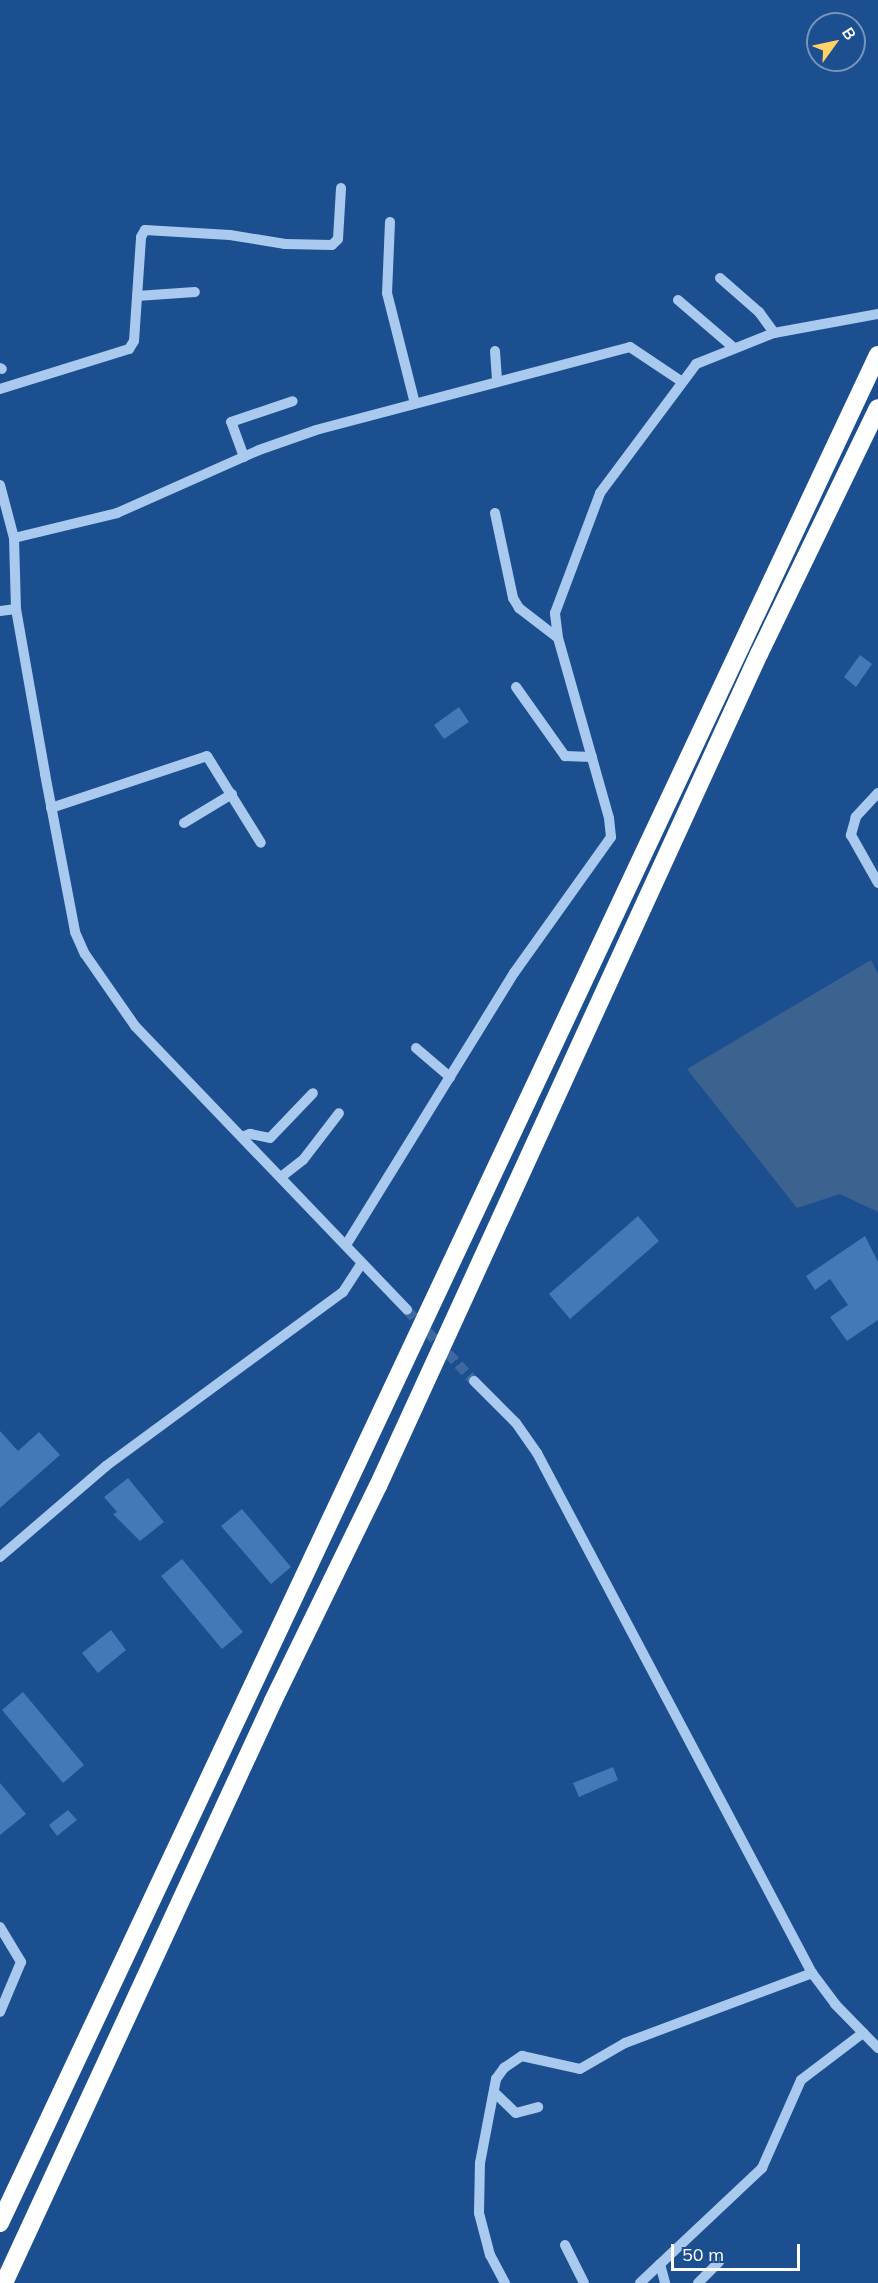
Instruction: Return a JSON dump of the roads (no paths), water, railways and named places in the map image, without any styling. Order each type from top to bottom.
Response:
[{"type":"highway","points":[[0,2223],[878,355]]},
{"type":"highway","points":[[4,2283],[268,1712],[378,1486],[759,654],[878,408]]},
{"type":"street","points":[[0,389],[129,349],[134,341],[141,237],[146,230],[230,235],[285,244],[332,245],[338,239],[341,188]]},
{"type":"street","points":[[390,222],[387,293],[415,404]]},
{"type":"street","points":[[720,278],[779,333]]},
{"type":"street","points":[[137,296],[195,292]]},
{"type":"street","points":[[678,300],[734,348]]},
{"type":"street","points":[[346,1245],[514,973],[611,837],[609,818],[558,638],[555,614],[562,586],[600,493],[681,381],[696,364],[779,333],[878,314]]},
{"type":"street","points":[[14,538],[117,513],[244,457],[316,430],[630,347],[681,381]]},
{"type":"street","points":[[495,351],[497,382]]},
{"type":"street","points":[[244,457],[231,422],[293,402]]},
{"type":"street","points":[[0,485],[14,538],[16,609],[51,808],[75,932],[85,954],[135,1026],[407,1310]]},
{"type":"street","points":[[495,513],[513,598],[519,608],[558,638]]},
{"type":"street","points":[[0,611],[16,609]]},
{"type":"street","points":[[516,687],[565,756],[592,757]]},
{"type":"street","points":[[51,808],[198,756],[207,756],[215,764],[261,843]]},
{"type":"street","points":[[878,793],[856,817],[852,835],[878,883]]},
{"type":"street","points":[[184,823],[232,794]]},
{"type":"street","points":[[416,1048],[450,1077]]},
{"type":"street","points":[[242,1137],[250,1134],[270,1138],[313,1093]]},
{"type":"street","points":[[281,1177],[303,1160],[339,1113]]},
{"type":"street","points":[[0,1557],[106,1466],[343,1292],[361,1264]]},
{"type":"street","points":[[474,1381],[516,1423],[537,1453],[812,1973],[878,2048]]},
{"type":"street","points":[[0,1927],[21,1962],[0,2012]]},
{"type":"street","points":[[506,2283],[490,2254],[479,2213],[480,2163],[500,2073],[517,2058],[527,2056],[580,2069],[625,2043],[812,1973]]},
{"type":"street","points":[[640,2283],[762,2168],[801,2080],[863,2032]]},
{"type":"street","points":[[494,2092],[516,2114],[538,2107]]},
{"type":"street","points":[[565,2245],[584,2283]]},
{"type":"street","points":[[698,2283],[719,2262]]},
{"type":"street","points":[[660,2264],[665,2283]]},
{"type":"water","points":[[871,960],[878,974],[878,1212],[840,1194],[797,1208],[687,1069]]},
{"type":"tunnel","points":[[407,1310],[474,1381]]}]
